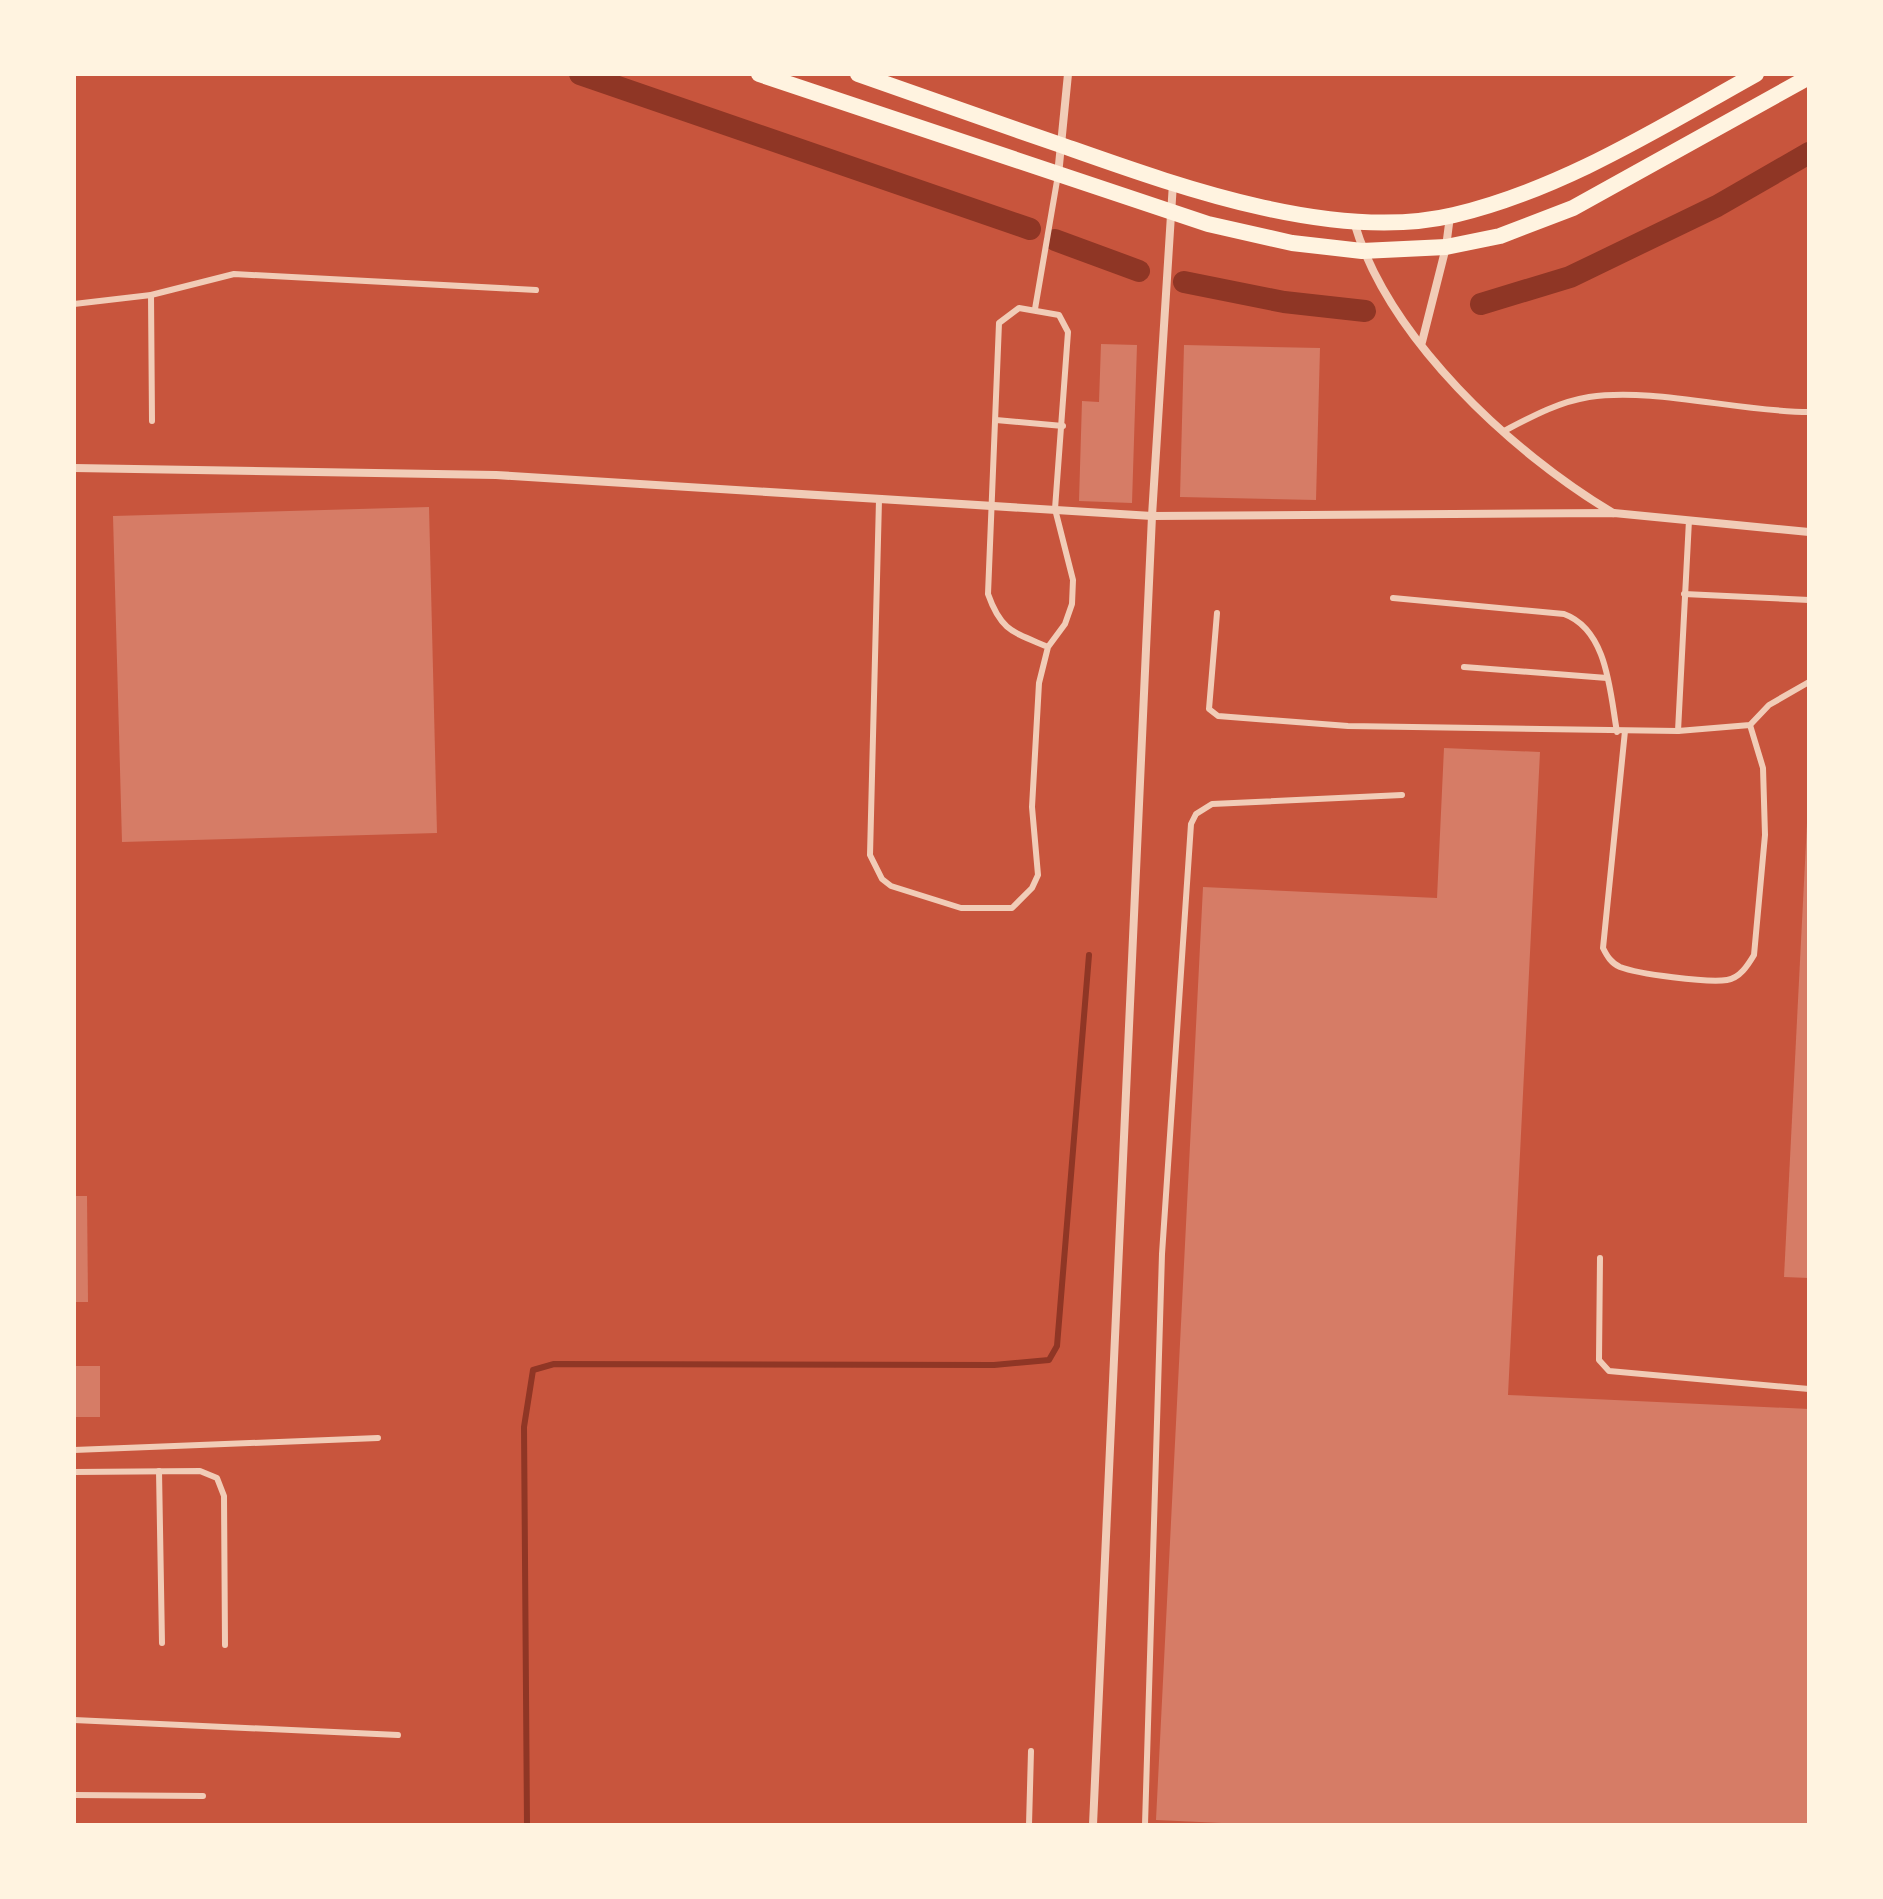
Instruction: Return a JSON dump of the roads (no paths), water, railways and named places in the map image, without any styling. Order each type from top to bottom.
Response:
[{"type":"main road","points":[[759,74],[1169,211],[1292,243],[1362,251],[1446,247],[1500,236],[1573,208],[1809,77]]},
{"type":"main road","points":[[858,74],[1173,183],[1297,214],[1353,221],[1450,216],[1498,203],[1569,176],[1756,74]]},
{"type":"street","points":[[1058,175],[1068,74]]},
{"type":"street","points":[[1093,1825],[1152,516],[1173,183]]},
{"type":"street","points":[[1422,342],[1446,247],[1450,216]]},
{"type":"street","points":[[1353,221],[1362,251],[1386,299],[1448,376],[1544,467],[1614,513]]},
{"type":"street","points":[[74,468],[496,475],[1152,516],[1614,513],[1809,531]]},
{"type":"lane","points":[[1035,309],[1058,175]]},
{"type":"lane","points":[[74,304],[151,295],[234,274],[536,290]]},
{"type":"lane","points":[[151,295],[152,421]]},
{"type":"lane","points":[[879,500],[870,855],[882,879],[891,886],[961,908],[1012,908],[1032,888],[1038,875],[1032,807],[1039,683],[1048,647],[1065,624],[1072,604],[1073,580],[1055,509],[1063,426],[1067,326],[1059,315],[1035,309],[1013,310],[999,323],[988,594],[997,619],[1008,630],[1048,647]]},
{"type":"lane","points":[[1504,431],[1564,403],[1621,394],[1771,412],[1809,412]]},
{"type":"lane","points":[[996,420],[1063,426]]},
{"type":"lane","points":[[1678,731],[1689,520]]},
{"type":"lane","points":[[1684,594],[1809,600]]},
{"type":"lane","points":[[1393,598],[1564,614],[1575,619],[1596,642],[1607,678],[1617,732]]},
{"type":"lane","points":[[1217,613],[1209,709],[1218,716],[1348,726],[1678,731],[1750,725],[1769,705],[1809,682]]},
{"type":"lane","points":[[1464,667],[1607,678]]},
{"type":"lane","points":[[1625,731],[1603,948],[1608,957],[1621,967],[1670,976],[1728,980],[1747,967],[1754,955],[1764,850],[1763,768],[1750,725]]},
{"type":"lane","points":[[1145,1825],[1162,1254],[1191,824],[1196,814],[1212,804],[1402,795]]},
{"type":"lane","points":[[1600,1258],[1599,1360],[1609,1371],[1809,1389]]},
{"type":"lane","points":[[74,1450],[378,1438]]},
{"type":"lane","points":[[159,1471],[162,1643]]},
{"type":"lane","points":[[74,1472],[211,1474],[223,1488],[225,1645]]},
{"type":"lane","points":[[74,1720],[398,1735]]},
{"type":"lane","points":[[1029,1825],[1031,1751]]},
{"type":"lane","points":[[74,1795],[203,1796]]},
{"type":"waterway","points":[[580,74],[1030,229]]},
{"type":"waterway","points":[[1481,304],[1570,277],[1717,206],[1809,153]]},
{"type":"waterway","points":[[1055,240],[1139,271]]},
{"type":"waterway","points":[[1184,282],[1284,302],[1365,311]]},
{"type":"waterway","points":[[527,1825],[524,1427],[533,1370],[554,1364],[994,1365],[1049,1360],[1057,1346],[1089,955]]}]
